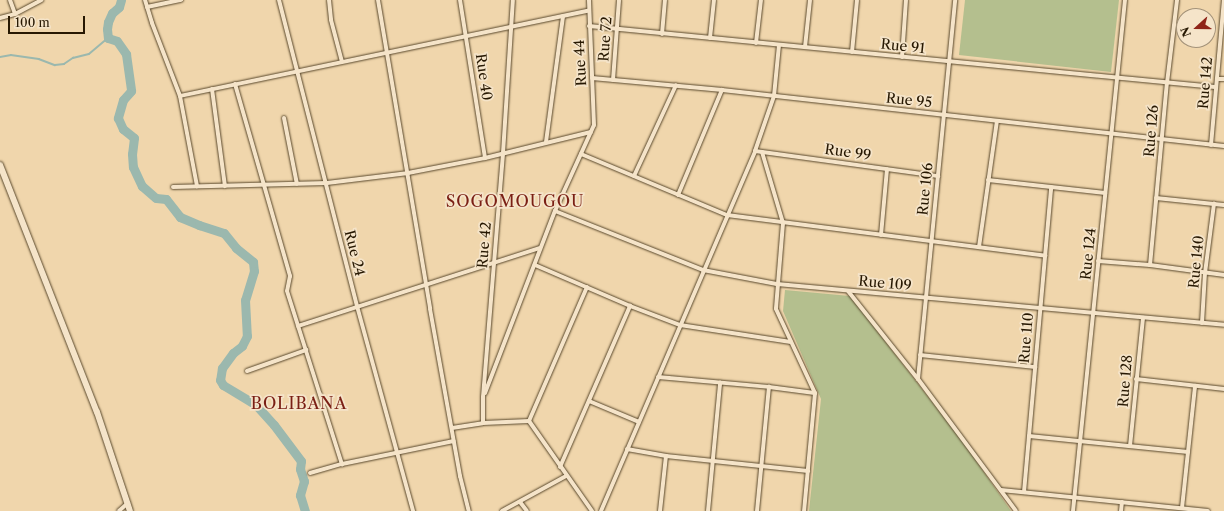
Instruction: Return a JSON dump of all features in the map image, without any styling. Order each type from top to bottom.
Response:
[{"type":"main road","points":[[0,167],[97,412],[130,511]]},
{"type":"street","points":[[10,0],[15,14]]},
{"type":"street","points":[[0,18],[15,14],[41,0]]},
{"type":"street","points":[[145,0],[180,96],[198,186]]},
{"type":"street","points":[[147,7],[181,0]]},
{"type":"street","name":"Rue 24","points":[[279,0],[296,72],[327,183],[357,306],[398,453],[412,511]]},
{"type":"street","points":[[329,0],[331,20],[342,62]]},
{"type":"street","points":[[378,0],[454,442],[469,511]]},
{"type":"street","name":"Rue 40","points":[[460,0],[467,36],[485,158]]},
{"type":"street","name":"Rue 42","points":[[483,423],[493,264],[503,153],[513,0]]},
{"type":"street","name":"Rue 44","points":[[589,0],[588,11],[594,124]]},
{"type":"street","name":"Rue 72","points":[[613,80],[618,0]]},
{"type":"street","points":[[662,34],[665,0]]},
{"type":"street","points":[[710,38],[714,0]]},
{"type":"street","points":[[756,43],[761,0]]},
{"type":"street","points":[[805,47],[810,0]]},
{"type":"street","points":[[852,52],[857,0]]},
{"type":"street","points":[[902,57],[906,0]]},
{"type":"street","name":"Rue 106","points":[[918,379],[955,0]]},
{"type":"street","name":"Rue 124","points":[[1073,511],[1125,0]]},
{"type":"street","name":"Rue 126","points":[[1150,265],[1167,82],[1177,0]]},
{"type":"street","name":"Rue 142","points":[[1211,145],[1224,0]]},
{"type":"street","points":[[180,96],[588,11]]},
{"type":"street","points":[[546,142],[563,16]]},
{"type":"street","name":"Rue 91","points":[[589,26],[1216,87]]},
{"type":"street","points":[[600,511],[755,151],[774,96],[779,45]]},
{"type":"street","name":"Rue 95","points":[[592,78],[676,85],[1224,146]]},
{"type":"street","points":[[1217,79],[1224,79]]},
{"type":"street","points":[[235,84],[290,276],[287,291],[342,464]]},
{"type":"street","points":[[634,176],[676,85]]},
{"type":"street","points":[[212,89],[225,186]]},
{"type":"street","points":[[678,195],[722,90]]},
{"type":"street","points":[[284,118],[297,184]]},
{"type":"street","points":[[979,248],[997,121]]},
{"type":"street","name":"Rue 42","points":[[484,397],[535,265],[540,248],[594,124]]},
{"type":"street","points":[[173,187],[264,186],[327,183],[408,173],[485,158],[591,132]]},
{"type":"street","name":"Rue 99","points":[[755,151],[938,176]]},
{"type":"street","points":[[762,152],[783,223],[776,309],[815,393],[804,511]]},
{"type":"street","points":[[581,154],[727,215],[1045,256]]},
{"type":"street","points":[[881,235],[887,169]]},
{"type":"street","points":[[988,180],[1105,193]]},
{"type":"street","name":"Rue 110","points":[[1024,492],[1051,187]]},
{"type":"street","points":[[1156,198],[1224,205]]},
{"type":"street","name":"Rue 140","points":[[1202,324],[1205,273],[1214,204]]},
{"type":"street","name":"Rue 109","points":[[555,211],[703,270],[777,284],[1224,325]]},
{"type":"street","points":[[298,326],[540,248]]},
{"type":"street","points":[[1098,261],[1150,265],[1224,275]]},
{"type":"street","points":[[535,265],[630,306],[680,325],[791,342]]},
{"type":"street","points":[[529,421],[587,287]]},
{"type":"street","points":[[848,291],[918,379],[1002,490],[1016,511]]},
{"type":"street","points":[[560,467],[630,306]]},
{"type":"street","name":"Rue 128","points":[[1130,446],[1143,318]]},
{"type":"street","points":[[247,371],[306,350]]},
{"type":"street","points":[[920,355],[1035,367]]},
{"type":"street","points":[[658,377],[769,387],[815,393]]},
{"type":"street","points":[[1136,379],[1224,389]]},
{"type":"street","points":[[708,511],[720,383]]},
{"type":"street","points":[[1182,508],[1195,386]]},
{"type":"street","points":[[757,511],[769,387]]},
{"type":"street","points":[[589,401],[638,422]]},
{"type":"street","points":[[452,428],[483,423],[529,421]]},
{"type":"street","points":[[529,421],[566,476],[592,511]]},
{"type":"street","points":[[1029,436],[1188,452]]},
{"type":"street","points":[[310,473],[342,464],[454,442]]},
{"type":"street","points":[[627,448],[666,456],[808,471]]},
{"type":"street","points":[[660,511],[666,456]]},
{"type":"street","points":[[502,511],[566,476]]},
{"type":"street","points":[[1002,490],[1208,511]]},
{"type":"street","points":[[520,502],[527,511]]},
{"type":"street","points":[[1121,511],[1122,502]]},
{"type":"street","points":[[119,511],[128,503]]},
{"type":"green space","points":[[965,0],[1119,0],[1111,72],[959,55]]},
{"type":"green space","points":[[785,290],[850,296],[963,442],[1011,511],[809,511],[821,399],[783,311]]},
{"type":"waterway","points":[[121,0],[119,7],[112,13],[107,29],[108,38],[117,41],[126,54],[131,91],[123,100],[118,118],[123,129],[134,138],[132,154],[133,167],[142,186],[156,198],[166,199],[180,217],[224,233],[236,248],[253,262],[254,271],[245,300],[247,336],[242,346],[233,353],[222,368],[220,380],[223,385],[255,404],[274,425],[301,461],[300,469],[304,481],[300,495],[305,511]]},
{"type":"waterway","points":[[0,57],[11,55],[39,59],[55,65],[64,64],[73,58],[89,54],[108,38]]},
{"type":"district","name":"SOGOMOUGOU","points":[[515,201]]},
{"type":"district","name":"BOLIBANA","points":[[299,403]]}]
